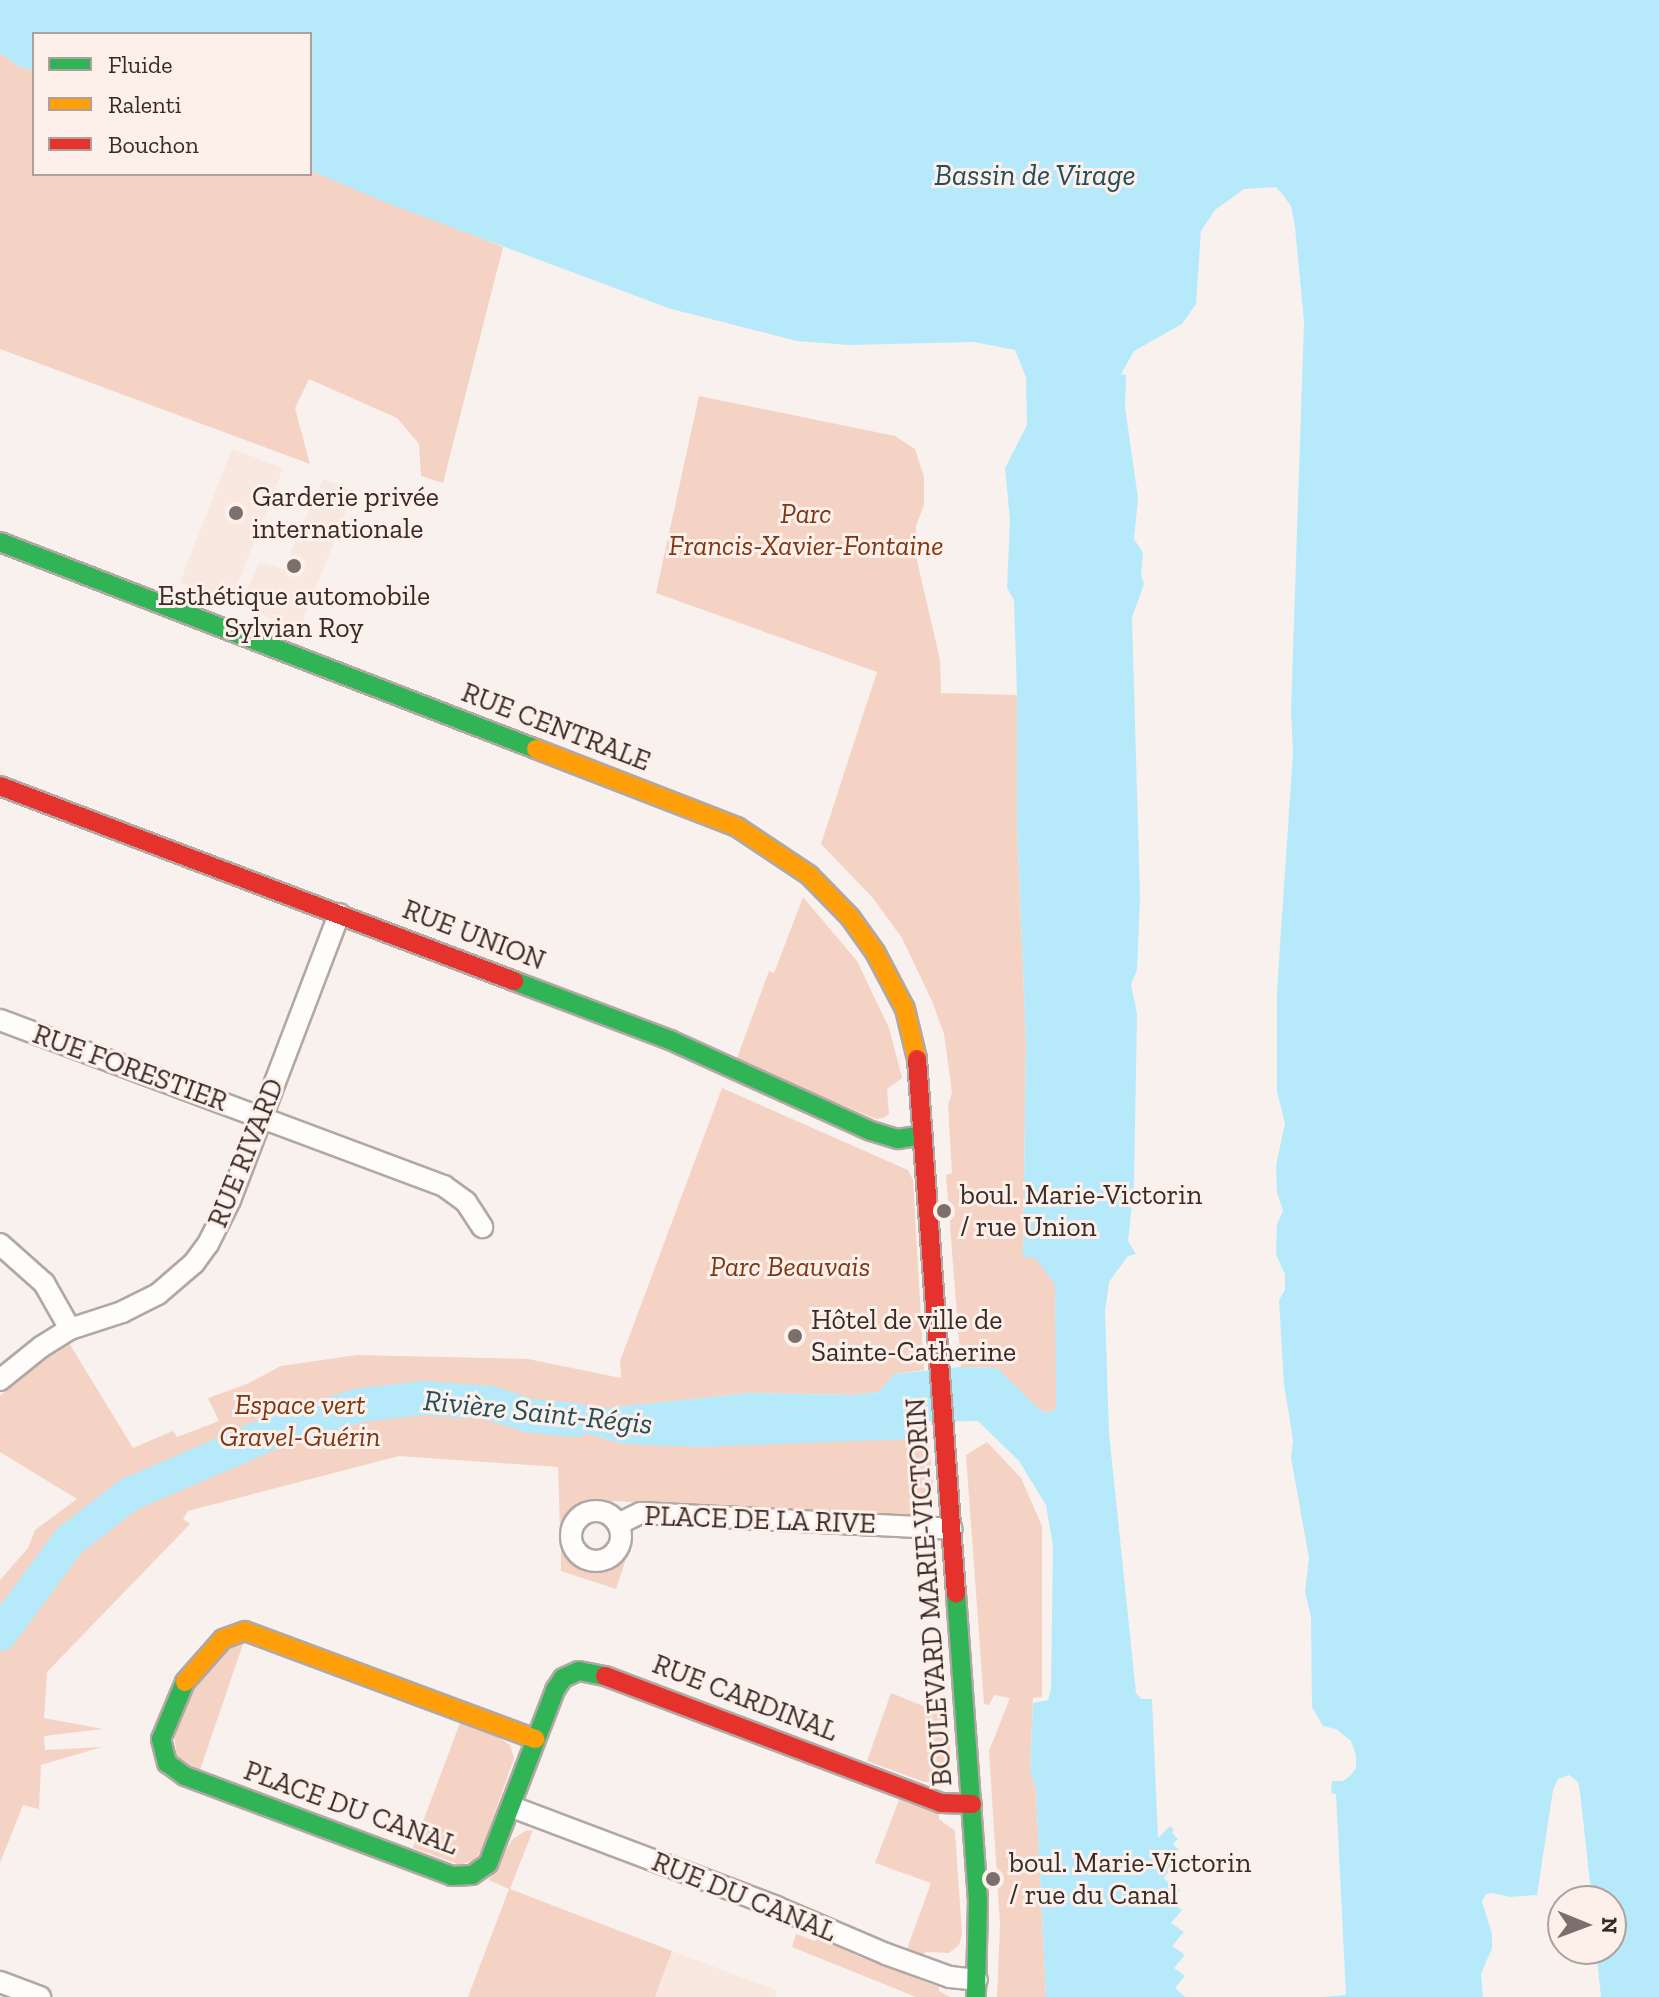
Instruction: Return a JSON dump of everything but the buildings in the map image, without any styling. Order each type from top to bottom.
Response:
[{"type":"street","name":"RUE CENTRALE","points":[[0,542],[687,806],[757,837],[823,888],[857,926],[887,971],[905,1009],[916,1050],[923,1135]]},
{"type":"street","name":"RUE UNION","points":[[0,786],[689,1048],[761,1084],[871,1131],[898,1139],[923,1135]]},
{"type":"street","name":"RUE RIVARD","points":[[0,1380],[70,1329],[140,1305],[194,1263],[219,1225],[339,914]]},
{"type":"street","name":"RUE FORESTIER","points":[[0,1020],[444,1186],[466,1202],[482,1227]]},
{"type":"street","name":"BOULEVARD MARIE-VICTORIN","points":[[923,1135],[972,1804],[979,1917],[976,1989]]},
{"type":"street","points":[[0,1244],[44,1283],[70,1329]]},
{"type":"street","name":"PLACE DE LA RIVE","points":[[618,1524],[641,1513],[952,1529]]},
{"type":"street","name":"PLACE DU CANAL","points":[[245,1631],[536,1739],[512,1807],[488,1864],[472,1875],[452,1876],[178,1773],[163,1756],[161,1739],[185,1682],[223,1639],[245,1631]]},
{"type":"street","name":"RUE CARDINAL","points":[[536,1739],[563,1678],[570,1673],[590,1671],[941,1803],[972,1804]]},
{"type":"street","name":"RUE DU CANAL","points":[[512,1807],[776,1907],[976,1989]]},
{"type":"street","points":[[0,1982],[40,1997]]},
{"type":"shaded area","name":"Garderie privée internationale","points":[[232,449],[283,468],[231,601],[180,582]]},
{"type":"shaded area","points":[[323,479],[354,491],[299,630],[241,605],[259,562],[283,569]]},
{"type":"shaded area","points":[[672,1951],[778,1991],[775,1997],[655,1997]]},
{"type":"green space","points":[[0,53],[20,67],[32,70],[32,176],[312,176],[312,171],[503,247],[443,483],[421,476],[419,444],[397,418],[309,379],[295,408],[310,464],[0,349]]},
{"type":"green space","name":"Parc Francis-Xavier-Fontaine","points":[[699,396],[895,436],[915,449],[924,477],[924,505],[916,526],[916,556],[940,660],[941,693],[1017,695],[1017,825],[1026,1040],[1023,1256],[1035,1257],[1055,1283],[1057,1407],[1052,1412],[1041,1411],[997,1368],[961,1367],[946,1175],[952,1173],[948,1105],[952,1093],[944,1034],[902,938],[872,897],[821,844],[877,672],[656,593]]},
{"type":"green space","points":[[803,897],[857,961],[889,1028],[902,1078],[887,1089],[889,1114],[883,1118],[876,1119],[736,1061],[769,971],[774,973]]},
{"type":"green space","points":[[722,1088],[908,1170],[913,1180],[924,1370],[894,1374],[879,1392],[852,1395],[749,1393],[532,1416],[622,1444],[927,1422],[933,1482],[930,1501],[910,1516],[590,1500],[570,1511],[560,1529],[558,1467],[399,1456],[188,1511],[183,1519],[190,1524],[47,1672],[44,1718],[103,1729],[44,1736],[45,1750],[102,1747],[41,1765],[39,1809],[23,1805],[0,1863],[0,1580],[28,1548],[35,1530],[77,1499],[0,1452],[0,1396],[43,1359],[69,1343],[133,1448],[173,1431],[177,1437],[219,1421],[208,1398],[247,1384],[281,1366],[357,1355],[528,1359],[621,1378],[620,1361]]},
{"type":"green space","points":[[987,1442],[1021,1478],[1042,1526],[1042,1697],[1033,1698],[1030,1769],[1036,1789],[1046,1997],[997,1997],[1000,1925],[989,1751],[1010,1698],[994,1695],[989,1705],[984,1704],[966,1455]]},
{"type":"green space","points":[[630,1547],[616,1589],[561,1571],[561,1548],[580,1570],[594,1573],[617,1567]]},
{"type":"green space","points":[[243,1644],[200,1770],[177,1757],[174,1735],[190,1694],[231,1648]]},
{"type":"green space","points":[[891,1693],[948,1716],[951,1760],[935,1782],[924,1782],[867,1761]]},
{"type":"green space","points":[[460,1723],[500,1738],[510,1745],[514,1758],[482,1849],[475,1859],[461,1865],[413,1848]]},
{"type":"green space","points":[[899,1800],[939,1814],[939,1819],[955,1831],[962,1934],[959,1945],[949,1953],[926,1952],[923,1955],[907,1949],[931,1883],[875,1863]]},
{"type":"green space","points":[[533,1830],[510,1889],[672,1951],[655,1997],[468,1997],[509,1889],[489,1880],[512,1840],[525,1831]]},
{"type":"green space","points":[[796,1934],[815,1941],[817,1936],[857,1956],[939,1987],[939,1991],[950,1997],[916,1997],[792,1947]]},
{"type":"water","name":"Bassin de Virage","points":[[0,0],[1659,0],[1659,1997],[1601,1997],[1598,1965],[1627,1965],[1627,1885],[1590,1885],[1580,1792],[1578,1782],[1569,1775],[1558,1779],[1553,1790],[1537,1895],[1510,1897],[1493,1893],[1486,1894],[1482,1901],[1492,1934],[1492,1948],[1481,1974],[1483,1997],[1323,1997],[1346,1995],[1336,1794],[1331,1793],[1332,1781],[1343,1781],[1356,1768],[1356,1755],[1351,1741],[1336,1729],[1323,1726],[1312,1707],[1311,1617],[1305,1592],[1309,1558],[1291,1458],[1293,1440],[1284,1384],[1279,1300],[1285,1290],[1285,1274],[1276,1255],[1277,1224],[1283,1211],[1277,1192],[1276,1166],[1285,1123],[1277,1092],[1277,990],[1293,752],[1291,710],[1304,321],[1295,227],[1291,206],[1283,195],[1276,187],[1244,189],[1215,210],[1201,231],[1196,304],[1182,324],[1134,351],[1121,374],[1126,375],[1125,407],[1138,498],[1134,539],[1143,553],[1141,575],[1144,584],[1132,617],[1140,897],[1137,970],[1131,984],[1137,1013],[1134,1184],[1128,1241],[1136,1254],[1128,1256],[1109,1282],[1105,1311],[1109,1433],[1136,1693],[1141,1699],[1152,1699],[1158,1838],[1170,1826],[1178,1839],[1173,1844],[1179,1850],[1173,1856],[1179,1861],[1163,1878],[1180,1890],[1171,1901],[1182,1910],[1171,1923],[1184,1932],[1172,1946],[1185,1955],[1174,1968],[1185,1976],[1175,1988],[1185,1997],[1046,1997],[1036,1789],[1030,1770],[1033,1703],[1048,1700],[1051,1689],[1053,1546],[1046,1505],[1019,1461],[978,1421],[913,1422],[908,1439],[701,1447],[622,1444],[530,1416],[749,1393],[852,1395],[879,1392],[894,1374],[961,1367],[997,1368],[1041,1411],[1052,1412],[1056,1407],[1055,1284],[1035,1258],[1023,1257],[1026,1040],[1017,825],[1014,600],[1007,588],[1010,520],[1005,468],[1027,425],[1026,377],[1015,350],[974,342],[849,345],[797,341],[671,309],[384,202],[312,171],[312,32],[32,32],[32,70],[20,67],[0,53]]},
{"type":"waterway","name":"Rivière Saint-Régis","points":[[0,1634],[69,1541],[128,1495],[283,1428],[361,1405],[424,1398],[491,1403],[530,1416],[577,1420]]},
{"type":"traffic: fast","points":[[0,542],[536,749]]},
{"type":"traffic: fast","points":[[514,981],[670,1040],[871,1131],[898,1139],[923,1135]]},
{"type":"traffic: fast","points":[[956,1594],[978,1899],[976,1997]]},
{"type":"traffic: fast","points":[[185,1682],[161,1739],[167,1763],[185,1776],[452,1876],[472,1875],[488,1864],[555,1690],[563,1678],[579,1671],[605,1676]]},
{"type":"traffic: slow","points":[[536,749],[737,827],[809,875],[850,917],[875,952],[905,1009],[917,1059]]},
{"type":"traffic: slow","points":[[185,1682],[223,1639],[245,1631],[536,1739]]},
{"type":"traffic: jam","points":[[0,786],[514,981]]},
{"type":"traffic: jam","points":[[917,1059],[956,1594]]},
{"type":"traffic: jam","points":[[605,1676],[941,1803],[972,1804]]},
{"type":"place","name":"Garderie privée internationale","points":[[236,513]]},
{"type":"place","name":"Esthétique automobile Sylvian Roy","points":[[294,566]]},
{"type":"place","name":"boul. Marie-Victorin / rue Union","points":[[944,1211]]},
{"type":"place","name":"Hôtel de ville de Sainte-Catherine","points":[[795,1336]]},
{"type":"place","name":"boul. Marie-Victorin / rue du Canal","points":[[993,1879]]},
{"type":"park label","name":"Parc Beauvais","points":[[790,1267]]},
{"type":"park label","name":"Espace vert Gravel-Guérin","points":[[300,1421]]}]
